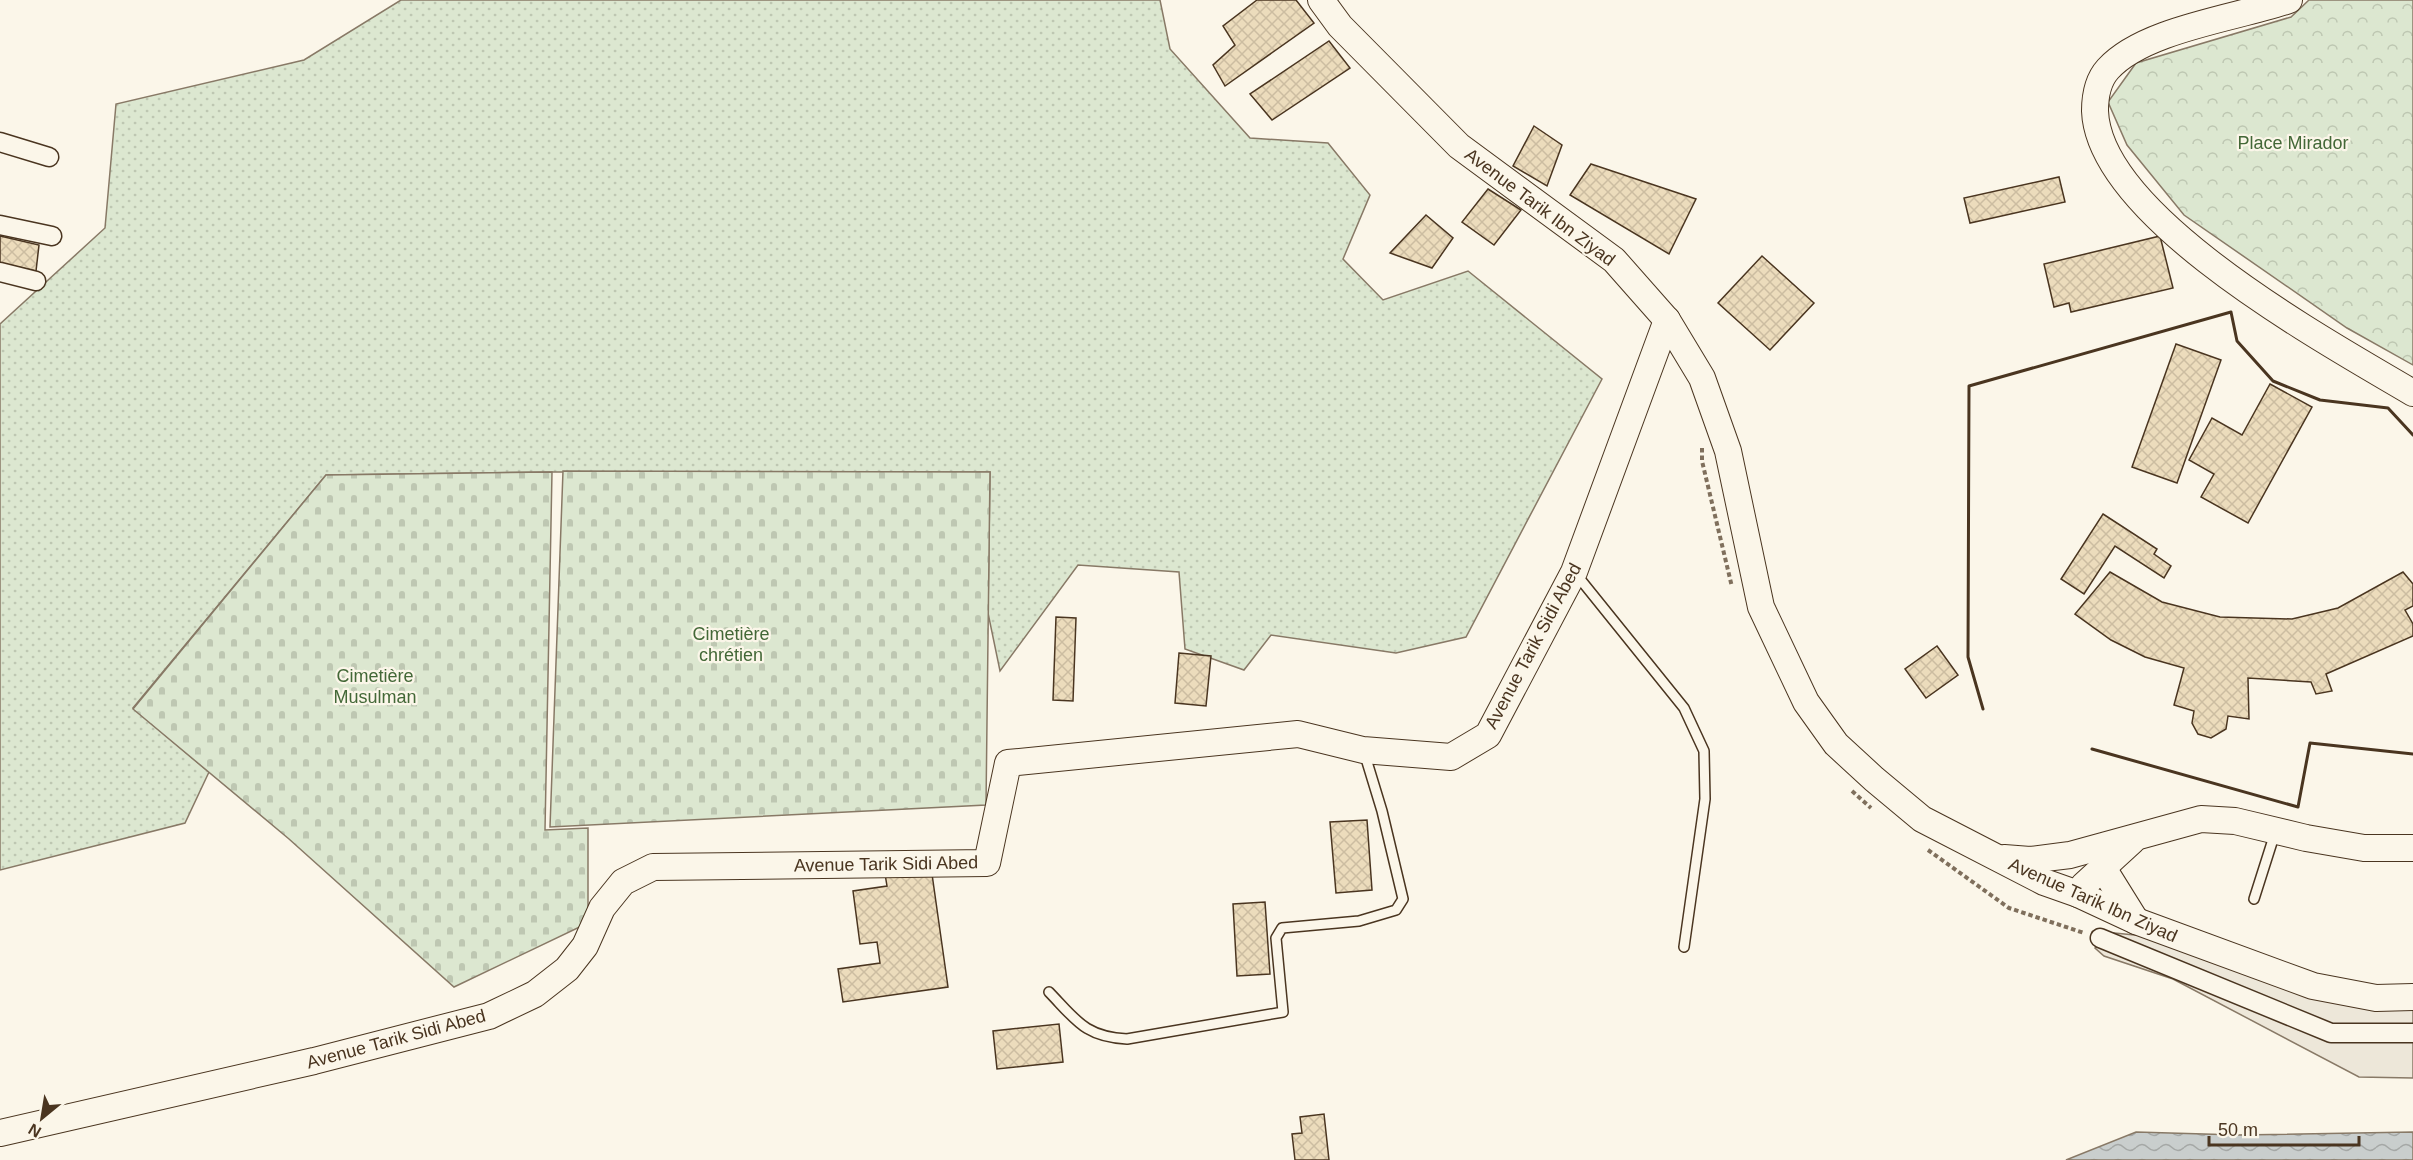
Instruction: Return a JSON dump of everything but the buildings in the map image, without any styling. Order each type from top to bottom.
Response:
[{"type":"street","name":"Avenue Tarik Ibn Ziyad","points":[[1321,0],[1340,26],[1459,146],[1614,260],[1667,320],[1702,378],[1728,452],[1761,607],[1806,702],[1836,744],[1922,819],[2044,882],[2078,894],[2136,921],[2313,986],[2376,998],[2413,997]]},
{"type":"street","points":[[2289,0],[2258,11],[2170,34],[2130,50],[2106,70],[2095,95],[2096,123],[2109,158],[2140,200],[2183,239],[2248,291],[2413,393]]},
{"type":"street","points":[[0,142],[49,157]]},
{"type":"street","points":[[0,225],[52,236]]},
{"type":"street","points":[[0,273],[36,281]]},
{"type":"street","name":"Avenue Tarik Sidi Abed","points":[[0,1133],[314,1061],[489,1016],[535,994],[567,969],[585,946],[602,908],[623,882],[653,867],[987,863],[1008,763],[1298,734],[1364,750],[1450,757],[1488,735],[1574,572],[1667,320]]},
{"type":"street","points":[[1997,858],[2030,860],[2070,855],[2201,819],[2235,821],[2364,848],[2413,848]]},
{"type":"street","points":[[2078,894],[2084,885],[2135,838]]},
{"type":"street","points":[[2044,882],[2049,873],[2070,855]]},
{"type":"street","points":[[2103,868],[2136,921]]},
{"type":"street","points":[[2100,938],[2331,1033],[2413,1033]]},
{"type":"lane","points":[[1574,572],[1684,708],[1704,751],[1705,799],[1684,947]]},
{"type":"lane","points":[[1049,992],[1080,1024],[1104,1038],[1127,1039],[1283,1012],[1276,938],[1282,928],[1359,921],[1396,910],[1403,899],[1382,811],[1364,750]]},
{"type":"lane","points":[[2254,899],[2276,831]]},
{"type":"green space","points":[[401,0],[1160,0],[1170,49],[1250,138],[1328,143],[1370,195],[1343,259],[1383,300],[1468,271],[1602,379],[1466,637],[1396,653],[1271,635],[1244,670],[1185,649],[1179,572],[1078,565],[1000,671],[988,613],[990,472],[552,472],[326,475],[133,708],[209,772],[185,823],[0,870],[0,324],[105,228],[116,104],[304,60]]},
{"type":"green space","name":"Place Mirador","points":[[2309,0],[2413,0],[2413,365],[2347,328],[2184,215],[2127,145],[2108,102],[2136,63],[2291,17]]},
{"type":"green space","name":"Cimetière chrétien","points":[[563,471],[990,472],[986,805],[550,827]]},
{"type":"green space","name":"Cimetière Musulman","points":[[552,472],[545,830],[588,828],[588,923],[454,987],[289,839],[133,709],[326,475]]},
{"type":"shaded area","points":[[2104,932],[2186,940],[2256,966],[2413,997],[2413,1078],[2359,1077],[2173,979],[2104,956],[2095,948]]},
{"type":"water","points":[[2136,1132],[2238,1135],[2413,1132],[2413,1160],[2066,1160]]},
{"type":"wall","points":[[1983,709],[1968,657],[1969,386],[2231,312],[2237,341],[2273,381],[2320,400],[2388,408],[2413,435]]},
{"type":"wall","points":[[2092,749],[2298,807],[2310,743],[2413,754]]}]
